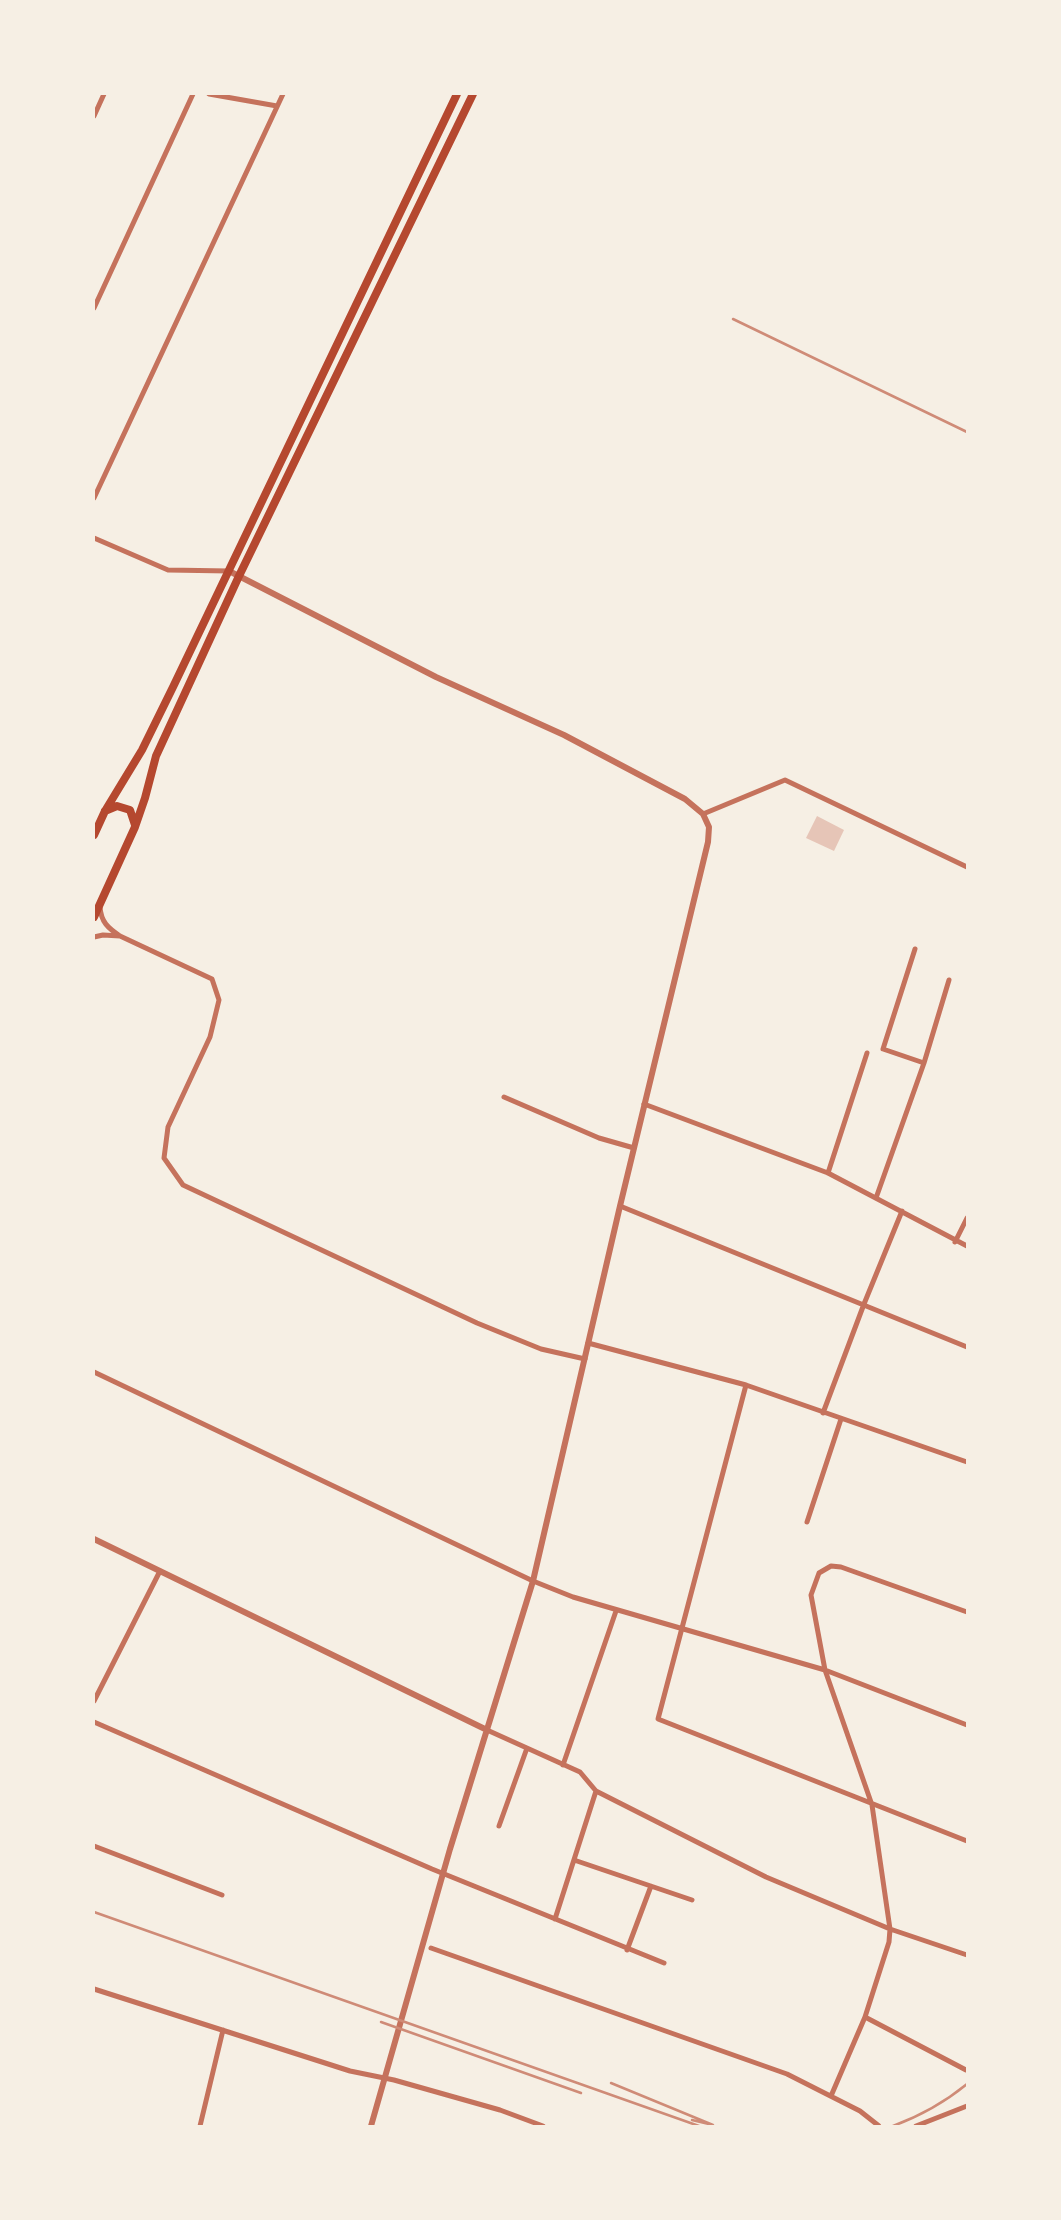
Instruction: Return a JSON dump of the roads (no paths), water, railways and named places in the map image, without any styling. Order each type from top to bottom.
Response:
[{"type":"main road","points":[[94,835],[105,811],[142,750],[458,94]]},
{"type":"main road","points":[[94,917],[135,827],[156,756],[239,576],[473,94]]},
{"type":"main road","points":[[105,811],[117,806],[130,810],[134,816],[135,827]]},
{"type":"street","points":[[94,116],[104,94]]},
{"type":"street","points":[[94,308],[193,94]]},
{"type":"street","points":[[209,94],[277,106]]},
{"type":"street","points":[[94,498],[283,94]]},
{"type":"street","points":[[94,538],[168,570],[229,571],[436,677],[564,735],[685,799],[703,814],[709,827],[708,842],[644,1104],[533,1581],[450,1848],[371,2126]]},
{"type":"street","points":[[703,814],[785,780],[967,867]]},
{"type":"street","points":[[99,905],[101,918],[107,927],[120,936],[212,979],[219,1000],[210,1037],[168,1127],[164,1158],[183,1185],[477,1323],[541,1349],[585,1360]]},
{"type":"street","points":[[94,937],[103,935],[120,936]]},
{"type":"street","points":[[915,949],[883,1049],[924,1063]]},
{"type":"street","points":[[876,1198],[924,1063],[950,980]]},
{"type":"street","points":[[828,1173],[868,1053]]},
{"type":"street","points":[[504,1097],[599,1138],[634,1148]]},
{"type":"street","points":[[644,1104],[828,1173],[902,1211],[955,1242],[967,1246]]},
{"type":"street","points":[[620,1206],[967,1347]]},
{"type":"street","points":[[823,1413],[864,1304],[902,1211]]},
{"type":"street","points":[[955,1242],[967,1218]]},
{"type":"street","points":[[588,1343],[746,1385],[967,1462]]},
{"type":"street","points":[[94,1372],[533,1581],[616,1611],[825,1670],[967,1725]]},
{"type":"street","points":[[746,1385],[658,1719],[967,1841]]},
{"type":"street","points":[[807,1522],[841,1419]]},
{"type":"street","points":[[94,1538],[486,1730],[580,1772],[596,1791],[766,1877],[890,1929],[967,1956]]},
{"type":"street","points":[[831,2096],[865,2017],[889,1942],[890,1929],[872,1805],[825,1670],[811,1595],[820,1573],[831,1566],[841,1567],[967,1612]]},
{"type":"street","points":[[94,1701],[160,1571]]},
{"type":"street","points":[[563,1764],[616,1611]]},
{"type":"street","points":[[94,1722],[432,1869],[555,1918],[627,1950],[664,1963]]},
{"type":"street","points":[[499,1826],[527,1748]]},
{"type":"street","points":[[555,1918],[596,1791]]},
{"type":"street","points":[[94,1846],[222,1895]]},
{"type":"street","points":[[574,1860],[692,1900]]},
{"type":"street","points":[[627,1950],[651,1886]]},
{"type":"street","points":[[432,1948],[787,2074],[860,2111],[879,2126]]},
{"type":"street","points":[[94,1989],[369,2076],[394,2080],[490,2108],[543,2126]]},
{"type":"street","points":[[865,2017],[966,2070]]},
{"type":"street","points":[[200,2126],[224,2030]]},
{"type":"street","points":[[916,2126],[967,2106]]},
{"type":"railway","points":[[733,319],[967,432]]},
{"type":"railway","points":[[94,1912],[699,2126]]},
{"type":"railway","points":[[381,2022],[581,2093]]},
{"type":"railway","points":[[611,2083],[713,2125],[692,2120]]},
{"type":"railway","points":[[893,2126],[932,2108],[967,2084]]}]
